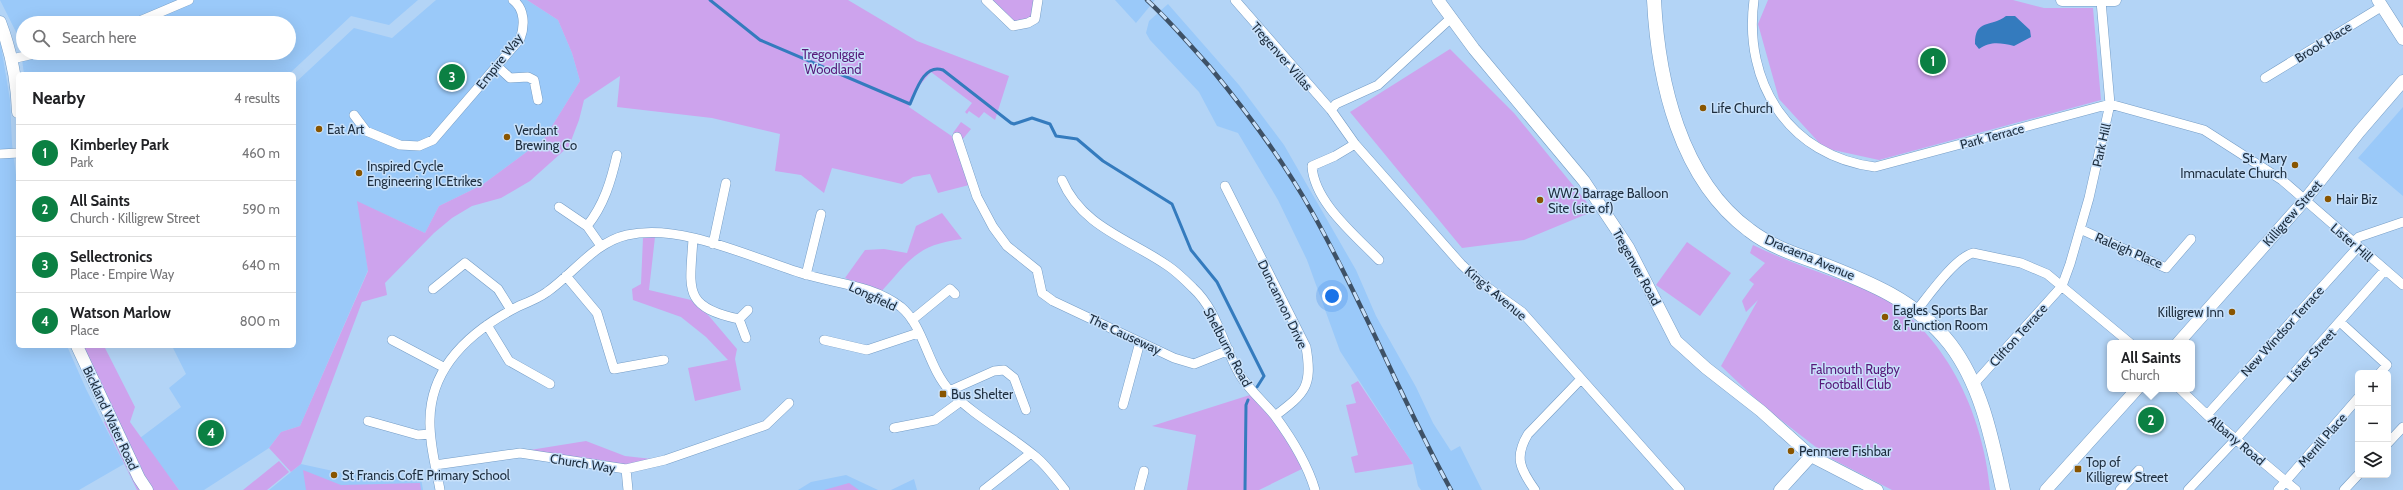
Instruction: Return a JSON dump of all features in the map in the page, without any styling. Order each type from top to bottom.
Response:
[{"type":"main road","name":"Dracaena Avenue","points":[[1654,0],[1659,59],[1670,107],[1696,166],[1720,204],[1750,231],[1776,246],[1879,287],[1917,310],[1950,344],[1973,385],[1986,419],[2003,490]]},
{"type":"street","points":[[151,16],[189,0]]},
{"type":"street","name":"Empire Way","points":[[354,116],[366,131],[400,145],[419,146],[433,140],[520,39],[523,29],[523,16],[512,0]]},
{"type":"street","points":[[986,0],[1013,26],[1028,23],[1035,19],[1038,0]]},
{"type":"street","name":"Tregenver Villas","points":[[1235,0],[1331,110]]},
{"type":"street","name":"Tregenver Road","points":[[1438,0],[1474,50],[1584,181],[1628,247],[1676,341],[1706,368],[1761,411],[1811,456],[1877,490]]},
{"type":"street","name":"Park Terrace","points":[[1754,0],[1751,22],[1757,66],[1763,85],[1782,117],[1795,130],[1820,150],[1853,164],[1875,167],[2110,104]]},
{"type":"street","points":[[2062,0],[2116,0]]},
{"type":"street","name":"Park Hill","points":[[2062,286],[2080,229],[2110,104],[2101,1]]},
{"type":"street","points":[[2379,3],[2403,39]]},
{"type":"street","name":"Brook Place","points":[[2265,78],[2379,3]]},
{"type":"street","points":[[1331,110],[1336,104],[1378,85],[1451,18]]},
{"type":"street","points":[[0,22],[12,59],[16,84]]},
{"type":"street","points":[[12,59],[16,58]]},
{"type":"street","points":[[497,66],[510,78],[528,77],[534,80],[538,100]]},
{"type":"street","name":"Killigrew Street","points":[[2181,340],[2304,200],[2403,81]]},
{"type":"street","name":"Lister Hill","points":[[2110,104],[2204,130],[2282,180],[2355,245],[2402,283]]},
{"type":"street","name":"King's Avenue","points":[[1331,110],[1355,144],[1461,264],[1480,282],[1522,312],[1680,490]]},
{"type":"street","name":"The Causeway","points":[[957,137],[977,197],[993,227],[1008,246],[1032,265],[1039,274],[1039,286],[1042,293],[1053,300],[1174,358],[1194,364],[1229,350]]},
{"type":"street","points":[[1355,144],[1336,156],[1312,166],[1312,179],[1334,214],[1379,260]]},
{"type":"street","points":[[0,154],[16,153]]},
{"type":"street","points":[[587,226],[598,212],[610,183],[617,155]]},
{"type":"street","name":"Shelburne Road","points":[[1062,180],[1083,214],[1115,235],[1169,266],[1194,289],[1212,313],[1239,374],[1253,394],[1275,416],[1308,466],[1315,490]]},
{"type":"street","points":[[713,244],[726,183]]},
{"type":"street","name":"Duncannon Drive","points":[[1225,186],[1306,347],[1309,365],[1306,385],[1300,397],[1275,416]]},
{"type":"street","points":[[559,207],[587,226],[601,246]]},
{"type":"street","points":[[806,275],[821,214]]},
{"type":"street","points":[[2355,245],[2359,237],[2403,222]]},
{"type":"street","name":"Raleigh Place","points":[[2080,229],[2166,268],[2191,239]]},
{"type":"street","name":"Longfield","points":[[440,490],[430,434],[430,418],[437,385],[444,368],[459,347],[486,325],[511,310],[547,292],[601,246],[625,235],[654,232],[713,244],[806,275],[852,284],[901,307],[912,320],[937,373],[949,391],[1032,453],[1065,490]]},
{"type":"street","points":[[693,239],[690,285],[698,303],[716,314],[739,319]]},
{"type":"street","name":"New Windsor Terrace","points":[[2207,415],[2355,245]]},
{"type":"street","points":[[1917,310],[1966,255],[1973,254],[2021,263],[2047,274],[2126,340]]},
{"type":"street","points":[[433,289],[465,263],[498,289],[511,310]]},
{"type":"street","name":"Lister Street","points":[[2188,490],[2236,440],[2385,270]]},
{"type":"street","points":[[566,276],[597,313],[614,369],[664,360]]},
{"type":"street","name":"Clifton Terrace","points":[[1973,385],[2062,286]]},
{"type":"street","points":[[912,320],[950,289],[955,294]]},
{"type":"street","points":[[739,319],[748,310]]},
{"type":"street","points":[[739,319],[746,338]]},
{"type":"street","points":[[2340,322],[2387,365],[2383,370]]},
{"type":"street","points":[[486,325],[509,361],[550,384]]},
{"type":"street","points":[[824,340],[867,350],[918,333]]},
{"type":"street","points":[[392,340],[444,368]]},
{"type":"street","points":[[1123,405],[1140,342]]},
{"type":"street","name":"Bickland Water Road","points":[[78,348],[139,478],[147,490]]},
{"type":"street","points":[[949,391],[994,371],[1004,370],[1014,378],[1026,410]]},
{"type":"street","points":[[1535,490],[1521,470],[1519,459],[1522,444],[1528,434],[1581,379]]},
{"type":"street","points":[[2046,490],[2134,392]]},
{"type":"street","name":"Albany Road","points":[[2183,392],[2207,415],[2296,490]]},
{"type":"street","points":[[894,428],[935,420],[961,401]]},
{"type":"street","name":"Merrill Place","points":[[2278,490],[2355,401]]},
{"type":"street","name":"Church Way","points":[[435,465],[520,453],[626,469],[666,460],[766,425],[789,403]]},
{"type":"street","points":[[368,421],[418,435],[430,434]]},
{"type":"street","points":[[2389,442],[2403,427]]},
{"type":"street","points":[[984,490],[1032,453]]},
{"type":"street","points":[[1780,490],[1811,456]]},
{"type":"street","points":[[626,469],[628,490]]},
{"type":"street","points":[[2120,490],[2139,470]]},
{"type":"street","points":[[1139,490],[1144,471]]},
{"type":"street","points":[[2344,490],[2355,477]]},
{"type":"shaded area","points":[[0,0],[418,0],[389,25],[351,16],[291,72],[24,72],[22,60],[296,60],[296,16],[16,16],[16,32]]},
{"type":"shaded area","points":[[436,0],[527,0],[558,20],[572,53],[580,81],[544,139],[482,185],[439,206],[425,233],[358,202],[368,270],[300,426],[281,432],[269,448],[204,490],[179,490],[140,438],[181,407],[169,388],[186,374],[173,348],[296,348],[296,82],[354,28],[392,38]]},
{"type":"shaded area","points":[[1115,0],[1155,0],[1136,23]]},
{"type":"shaded area","points":[[1168,4],[1239,85],[1284,145],[1356,270],[1376,316],[1416,387],[1433,423],[1451,451],[1460,446],[1482,490],[1421,490],[1418,486],[1413,464],[1340,351],[1307,260],[1278,200],[1238,133],[1217,126],[1199,92],[1150,40],[1146,33],[1149,21]]},
{"type":"shaded area","points":[[2006,16],[2015,16],[2030,30],[2031,37],[2014,46],[1996,43],[1983,46],[1979,49],[1975,44],[1978,30],[1985,25],[2000,20]]},
{"type":"shaded area","points":[[0,40],[10,100],[12,144],[16,175],[16,348],[68,348],[86,389],[124,464],[79,490],[0,490]]},
{"type":"shaded area","points":[[2403,107],[2403,196],[2358,158]]},
{"type":"shaded area","name":"St Francis CofE Primary School","points":[[301,464],[342,473],[421,478],[423,490],[269,490]]},
{"type":"shaded area","points":[[846,475],[878,490],[798,490],[811,482]]},
{"type":"shaded area","points":[[914,479],[917,490],[891,490]]},
{"type":"green space","name":"Tregoniggie Woodland","points":[[527,0],[848,0],[917,41],[1009,76],[995,120],[984,112],[979,118],[969,111],[967,114],[965,112],[972,103],[931,72],[920,85],[909,107],[956,139],[973,184],[938,193],[930,174],[913,177],[902,184],[832,168],[824,193],[801,175],[775,171],[780,134],[712,118],[617,107],[620,76],[584,100],[579,120],[569,146],[530,181],[501,198],[472,206],[452,218],[434,233],[385,283],[387,295],[362,302],[301,464],[291,472],[269,448],[281,432],[300,426],[368,271],[357,201],[425,233],[439,206],[482,185],[544,139],[580,81],[572,53],[558,20]]},
{"type":"green space","points":[[992,0],[1034,0],[1032,18],[1015,24]]},
{"type":"green space","points":[[1768,0],[2013,0],[2044,8],[2093,8],[2101,100],[1879,160],[1824,148],[1779,99],[1758,24]]},
{"type":"green space","points":[[1450,49],[1514,113],[1594,211],[1524,240],[1462,248],[1350,112]]},
{"type":"green space","points":[[961,122],[971,129],[962,140],[953,133]]},
{"type":"green space","points":[[942,213],[962,239],[934,245],[924,250],[907,263],[880,293],[845,278],[865,250],[884,249],[907,253],[916,226]]},
{"type":"green space","points":[[655,237],[649,290],[691,300],[709,316],[737,349],[735,359],[741,390],[695,401],[688,368],[728,360],[706,337],[681,317],[633,300],[632,289],[641,284],[643,238]]},
{"type":"green space","points":[[1687,242],[1731,273],[1700,316],[1656,285]]},
{"type":"green space","name":"Falmouth Rugby Football Club","points":[[1753,245],[1794,263],[1875,293],[1900,309],[1922,329],[1940,351],[1956,376],[1969,404],[1979,432],[1986,461],[1990,490],[1892,490],[1830,458],[1764,407],[1721,366],[1758,300],[1746,312],[1742,301],[1754,284],[1749,280],[1765,263],[1750,253]]},
{"type":"green space","points":[[83,348],[105,348],[135,407],[130,422],[179,490],[137,490],[104,422],[113,414]]},
{"type":"green space","points":[[1358,381],[1413,464],[1355,473],[1351,457],[1358,455],[1346,405],[1356,403],[1351,385]]},
{"type":"green space","points":[[1253,394],[1308,466],[1259,490],[1187,490],[1196,435],[1152,426]]},
{"type":"green space","points":[[586,441],[625,456],[652,459],[623,466],[532,453],[530,450]]},
{"type":"green space","points":[[279,461],[289,472],[267,490],[243,490]]},
{"type":"green space","points":[[303,470],[341,485],[420,483],[421,490],[306,490]]},
{"type":"green space","points":[[849,483],[859,490],[824,490]]},
{"type":"waterway","points":[[710,0],[760,40],[910,104],[918,86],[926,74],[936,69],[943,70],[1011,123],[1014,124],[1032,118],[1050,124],[1056,136],[1077,139],[1103,161],[1172,204],[1191,250],[1217,282],[1264,376],[1257,387]]},
{"type":"waterway","points":[[1245,490],[1246,405],[1248,400]]},
{"type":"railway","points":[[1147,0],[1179,32],[1223,83],[1264,137],[1301,193],[1331,246],[1415,421],[1451,490]]},
{"type":"place","name":"Kimberley Park","points":[[1933,61]]},
{"type":"place","name":"Sellectronics","points":[[452,77]]},
{"type":"place","name":"Life Church","points":[[1703,108]]},
{"type":"place","name":"Eat Art","points":[[319,129]]},
{"type":"place","name":"Verdant Brewing Co","points":[[507,137]]},
{"type":"place","name":"St. Mary Immaculate Church","points":[[2295,165]]},
{"type":"place","name":"Inspired Cycle Engineering ICEtrikes","points":[[359,173]]},
{"type":"place","name":"Hair Biz","points":[[2328,199]]},
{"type":"place","name":"WW2 Barrage Balloon Site (site of)","points":[[1540,200]]},
{"type":"place","name":"Killigrew Inn","points":[[2232,312]]},
{"type":"place","name":"Eagles Sports Bar & Function Room","points":[[1885,317]]},
{"type":"place","name":"Bus Shelter","points":[[943,394]]},
{"type":"place","name":"All Saints","points":[[2151,420]]},
{"type":"place","name":"Watson Marlow","points":[[211,433]]},
{"type":"place","name":"Penmere Fishbar","points":[[1791,451]]},
{"type":"place","name":"Top of Killigrew Street","points":[[2078,469]]},
{"type":"place","name":"St Francis CofE Primary School","points":[[334,475]]}]
